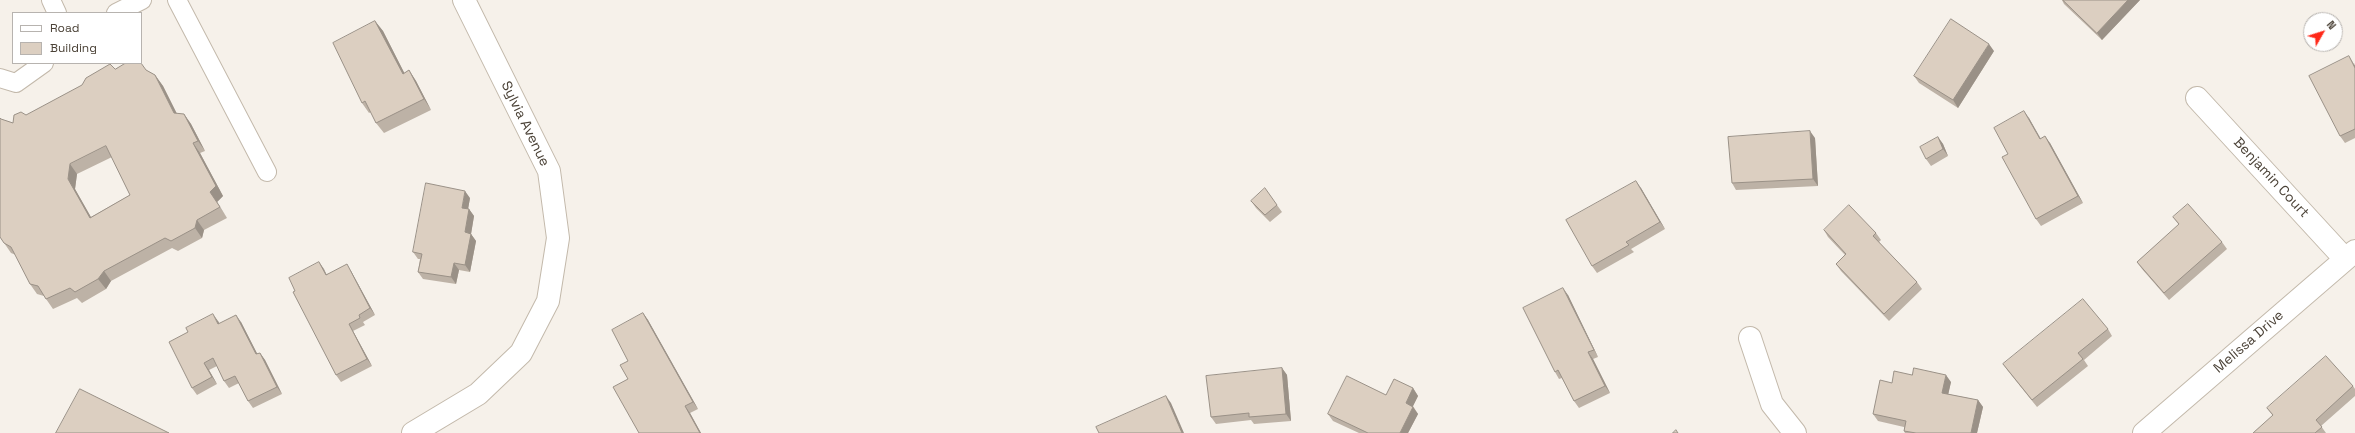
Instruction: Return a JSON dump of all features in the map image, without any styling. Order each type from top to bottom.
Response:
[{"type":"street","name":"Sylvia Avenue","points":[[413,433],[478,394],[522,353],[548,301],[558,238],[549,171],[464,0]]},
{"type":"street","name":"Benjamin Court","points":[[2197,98],[2350,255]]},
{"type":"street","name":"Melissa Drive","points":[[2144,433],[2350,255]]},
{"type":"street","points":[[1750,338],[1772,404],[1795,433]]},
{"type":"lane","points":[[51,0],[57,12]]},
{"type":"lane","points":[[118,12],[142,0]]},
{"type":"lane","points":[[177,0],[267,172]]},
{"type":"lane","points":[[0,78],[16,83],[43,64]]},
{"type":"building","points":[[2063,0],[2128,0],[2097,33]]},
{"type":"building","points":[[1951,19],[1989,44],[1953,100],[1914,76]]},
{"type":"building","points":[[375,21],[403,74],[409,70],[424,99],[376,123],[365,101],[362,103],[333,43]]},
{"type":"building","points":[[2349,56],[2355,68],[2355,129],[2340,136],[2309,76]]},
{"type":"building","points":[[110,64],[115,69],[124,64],[142,64],[146,70],[155,75],[174,113],[184,114],[198,141],[193,143],[216,186],[210,192],[220,207],[197,220],[195,228],[171,241],[165,238],[104,271],[98,279],[75,292],[70,288],[46,299],[38,286],[30,284],[11,247],[4,243],[0,237],[0,118],[13,123],[14,115],[21,112],[26,115],[82,85],[86,78]],"holes":[[[106,146],[130,195],[90,218],[68,179],[70,164]]]},
{"type":"building","points":[[2024,111],[2040,139],[2045,136],[2078,196],[2036,219],[2002,157],[2008,154],[1994,128]]},
{"type":"building","points":[[1810,131],[1813,179],[1732,183],[1728,137]]},
{"type":"building","points":[[1938,137],[1943,149],[1926,159],[1920,147]]},
{"type":"building","points":[[1636,181],[1660,222],[1626,242],[1629,245],[1592,266],[1566,220]]},
{"type":"building","points":[[426,183],[465,191],[462,208],[469,209],[465,232],[471,234],[465,265],[454,263],[451,277],[418,272],[422,254],[413,252]]},
{"type":"building","points":[[1265,188],[1277,205],[1265,215],[1251,201]]},
{"type":"building","points":[[2188,204],[2222,242],[2164,293],[2137,262],[2179,224],[2173,217]]},
{"type":"building","points":[[1849,205],[1876,233],[1873,236],[1917,282],[1884,314],[1836,264],[1846,254],[1824,230]]},
{"type":"building","points":[[319,262],[326,275],[347,264],[370,308],[359,315],[360,318],[349,324],[367,359],[336,375],[293,292],[295,291],[289,278]]},
{"type":"building","points":[[1563,288],[1594,350],[1588,352],[1605,386],[1574,401],[1558,370],[1555,372],[1523,308]]},
{"type":"building","points":[[2083,299],[2108,329],[2078,353],[2083,359],[2032,400],[2003,364]]},
{"type":"building","points":[[643,313],[693,402],[685,406],[700,433],[639,433],[613,387],[628,379],[620,365],[628,361],[612,330]]},
{"type":"building","points":[[213,314],[218,324],[236,315],[256,354],[260,353],[277,387],[248,401],[235,376],[224,381],[213,358],[204,363],[212,377],[192,388],[169,342],[188,332],[186,328]]},
{"type":"building","points":[[2326,356],[2353,386],[2316,420],[2322,427],[2315,433],[2253,433],[2273,415],[2267,408]]},
{"type":"building","points":[[1282,368],[1286,414],[1249,417],[1249,413],[1211,417],[1206,376]]},
{"type":"building","points":[[1914,368],[1946,375],[1942,393],[1978,400],[1971,433],[1916,433],[1904,431],[1906,421],[1873,414],[1880,380],[1892,383],[1894,371],[1912,375]]},
{"type":"building","points":[[1347,376],[1386,395],[1394,379],[1413,388],[1406,403],[1413,407],[1400,433],[1368,433],[1328,414]]},
{"type":"building","points":[[80,389],[169,433],[56,433]]},
{"type":"building","points":[[1166,396],[1182,433],[1099,433],[1096,427]]}]
